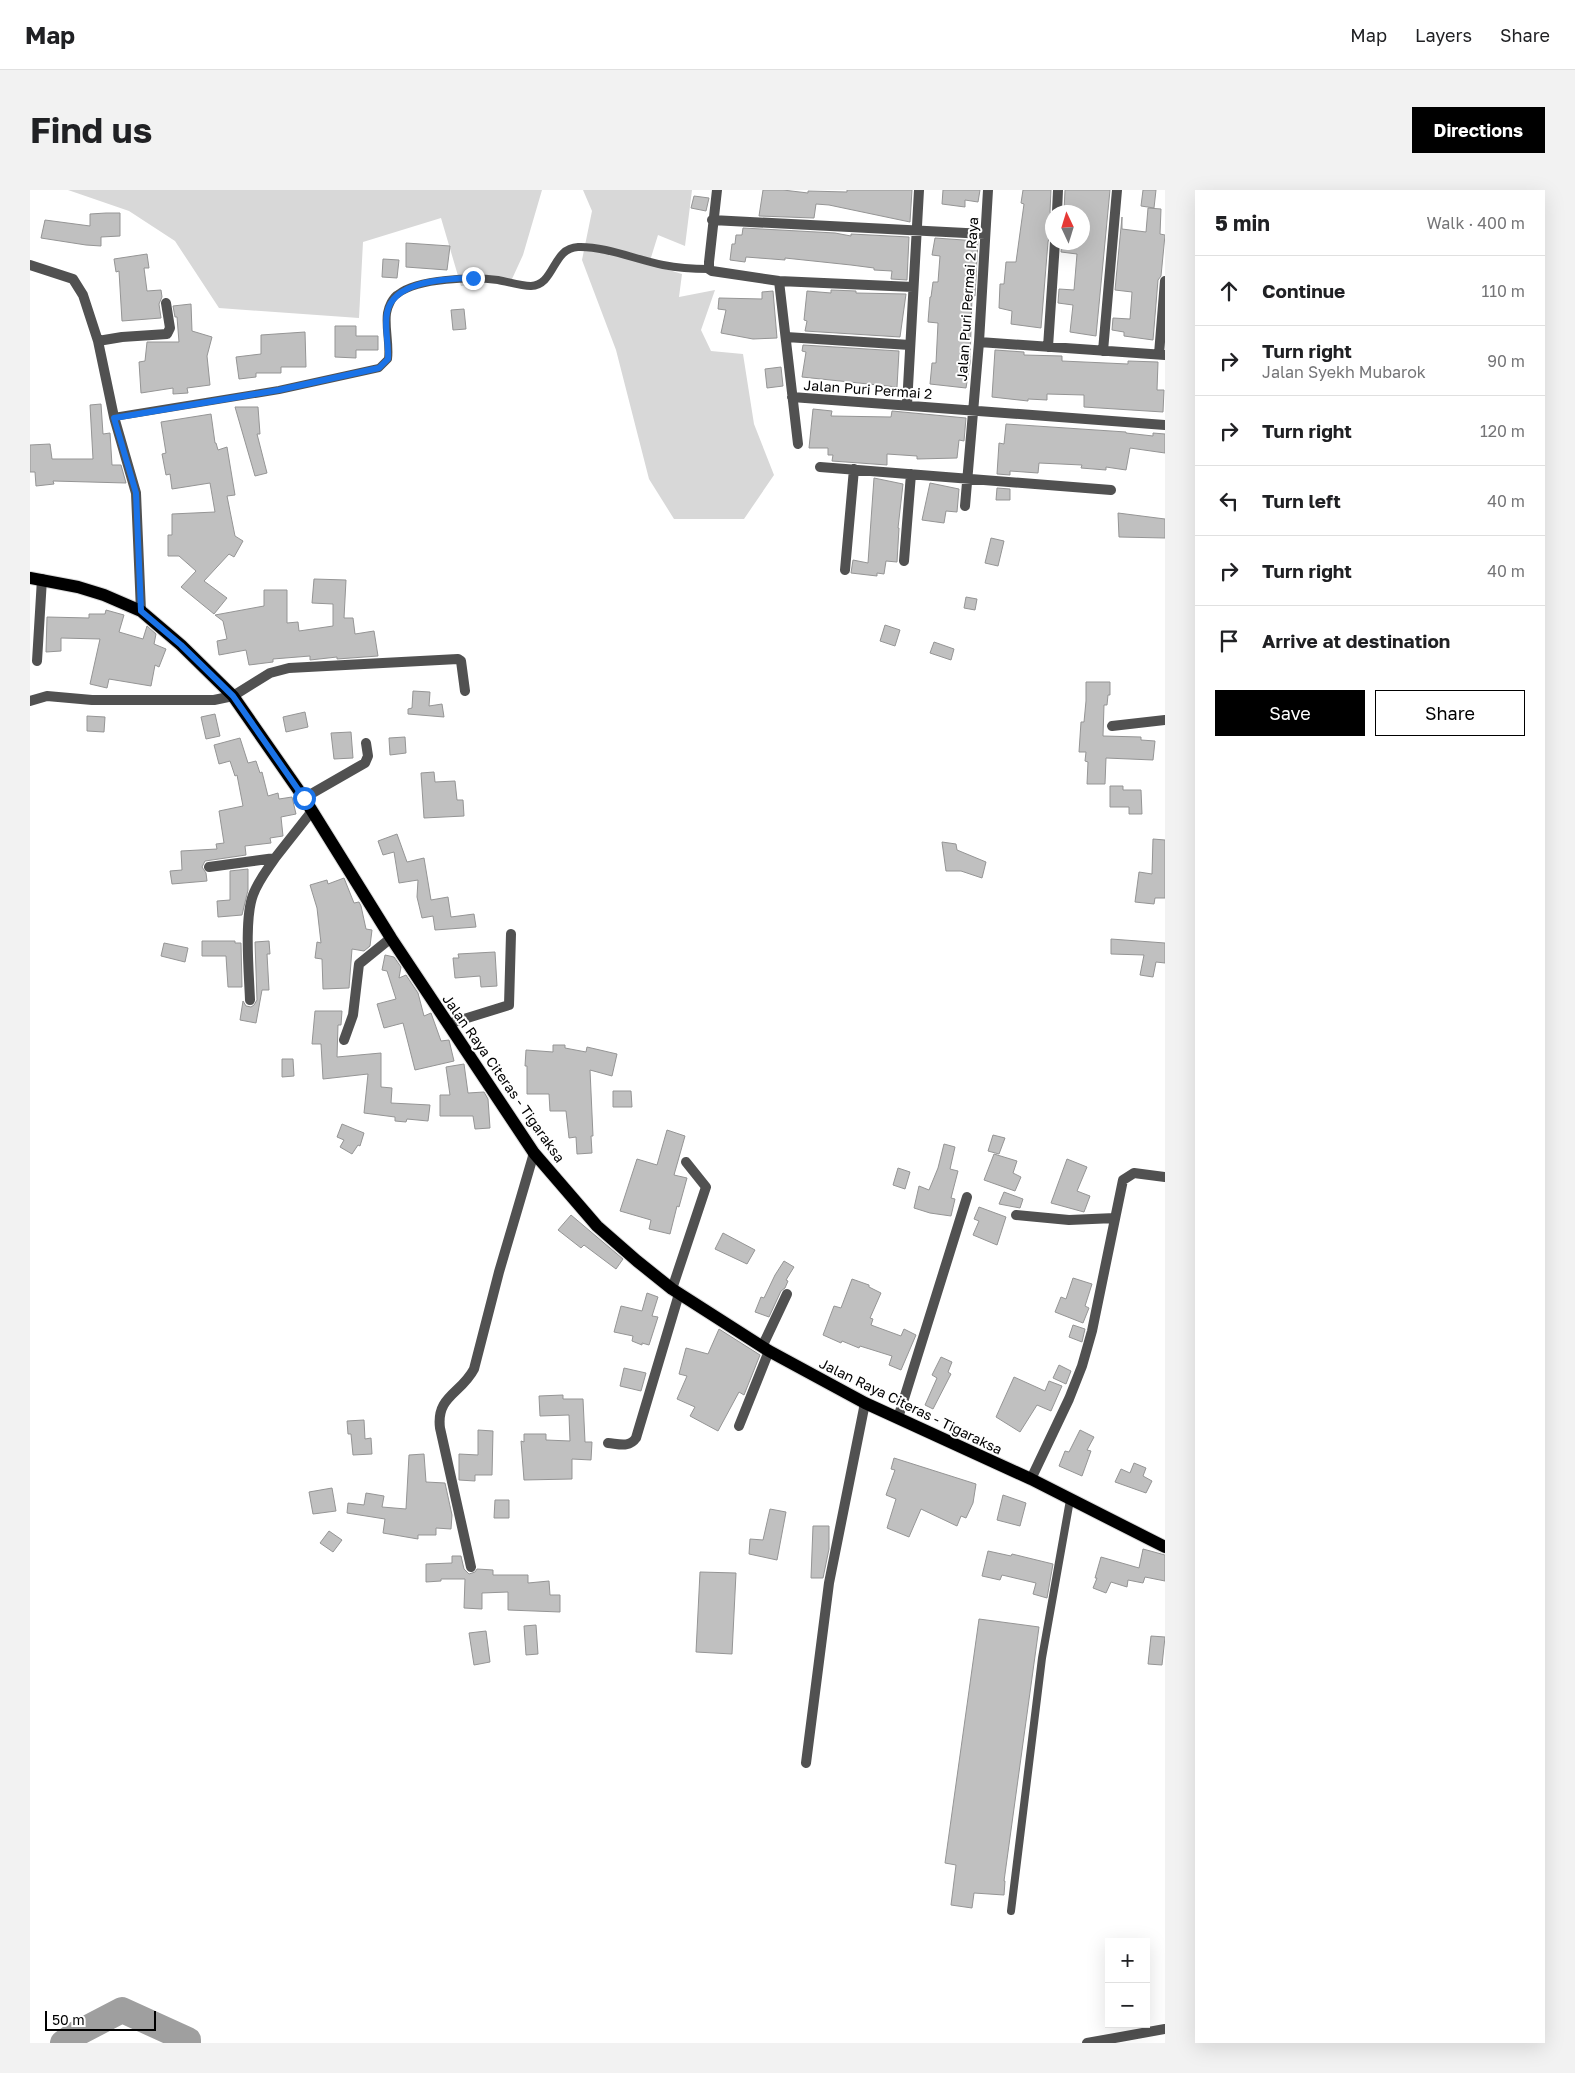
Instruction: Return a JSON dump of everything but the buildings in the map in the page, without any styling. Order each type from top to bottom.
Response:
[{"type":"main road","name":"Jalan Raya Citeras - Tigaraksa","points":[[36,579],[78,587],[104,595],[141,611],[181,645],[233,696],[304,798],[391,938],[534,1153],[597,1226],[676,1292],[765,1349],[865,1403],[1031,1479],[1165,1547]]},
{"type":"street","points":[[717,190],[712,220],[708,270],[716,273],[779,281],[913,287]]},
{"type":"street","points":[[907,405],[919,190]]},
{"type":"street","name":"Jalan Puri Permai 2 Raya","points":[[965,506],[979,342],[988,190]]},
{"type":"street","points":[[1057,205],[1058,190]]},
{"type":"street","points":[[1103,350],[1117,190]]},
{"type":"street","points":[[712,220],[985,234]]},
{"type":"street","points":[[1048,347],[1054,250]]},
{"type":"street","points":[[30,265],[73,279],[83,295],[98,341],[114,418],[136,493],[141,611]]},
{"type":"street","points":[[779,281],[798,444]]},
{"type":"street","points":[[979,342],[1162,355],[1165,281]]},
{"type":"street","points":[[98,341],[122,336],[166,334],[170,328],[166,303]]},
{"type":"street","points":[[786,337],[910,345]]},
{"type":"street","name":"Jalan Puri Permai 2","points":[[792,397],[972,410]]},
{"type":"street","points":[[972,410],[1165,425]]},
{"type":"street","points":[[820,467],[1111,490]]},
{"type":"street","points":[[845,570],[854,469]]},
{"type":"street","points":[[904,561],[911,474]]},
{"type":"street","points":[[36,579],[37,661]]},
{"type":"street","points":[[30,701],[47,696],[92,700],[214,700],[233,696],[270,672],[289,668],[458,659],[461,661],[466,691]]},
{"type":"street","points":[[1112,726],[1165,720]]},
{"type":"street","points":[[304,798],[365,764],[368,756],[366,743]]},
{"type":"street","points":[[250,1000],[248,935],[250,904],[260,879],[312,812]]},
{"type":"street","points":[[209,867],[275,858]]},
{"type":"street","points":[[448,1024],[509,1005],[511,934]]},
{"type":"street","points":[[344,1040],[353,1015],[359,964],[391,938]]},
{"type":"street","points":[[471,1567],[440,1428],[440,1413],[444,1402],[469,1378],[474,1369],[499,1272],[534,1153]]},
{"type":"street","points":[[608,1443],[626,1445],[631,1444],[636,1438],[706,1187],[686,1162]]},
{"type":"street","points":[[1031,1479],[1082,1366],[1092,1331],[1122,1180],[1128,1175],[1140,1172],[1165,1177]]},
{"type":"street","points":[[898,1418],[967,1197]]},
{"type":"street","points":[[1016,1215],[1069,1220],[1115,1218]]},
{"type":"street","points":[[739,1426],[765,1349],[787,1294]]},
{"type":"street","points":[[806,1763],[829,1583],[865,1403]]},
{"type":"street","points":[[1087,2043],[1165,2029]]},
{"type":"lane","points":[[114,418],[279,390],[379,368],[388,359],[387,313],[392,300],[397,294],[413,287],[434,282],[473,278],[533,286],[541,284],[546,280],[560,256],[576,247],[607,252],[664,266],[708,270]]},
{"type":"lane","points":[[1010,1911],[1042,1658],[1070,1500]]},
{"type":"shaded area","points":[[68,190],[542,190],[523,255],[512,279],[461,286],[441,218],[363,242],[359,318],[219,308],[175,241],[129,211]]},
{"type":"shaded area","points":[[583,190],[692,190],[685,246],[658,235],[649,264],[682,274],[679,297],[715,290],[701,330],[711,351],[743,354],[754,424],[774,475],[744,519],[674,519],[649,479],[616,350],[582,260],[592,211]]},
{"type":"waterway","points":[[63,2043],[74,2035],[122,2010],[188,2040],[188,2043]]},
{"type":"route","points":[[304,798],[233,696],[181,645],[141,611],[140,545],[136,493],[114,418],[314,384],[379,368],[388,359],[387,313],[392,300],[397,294],[413,287],[434,282],[473,278]]}]
